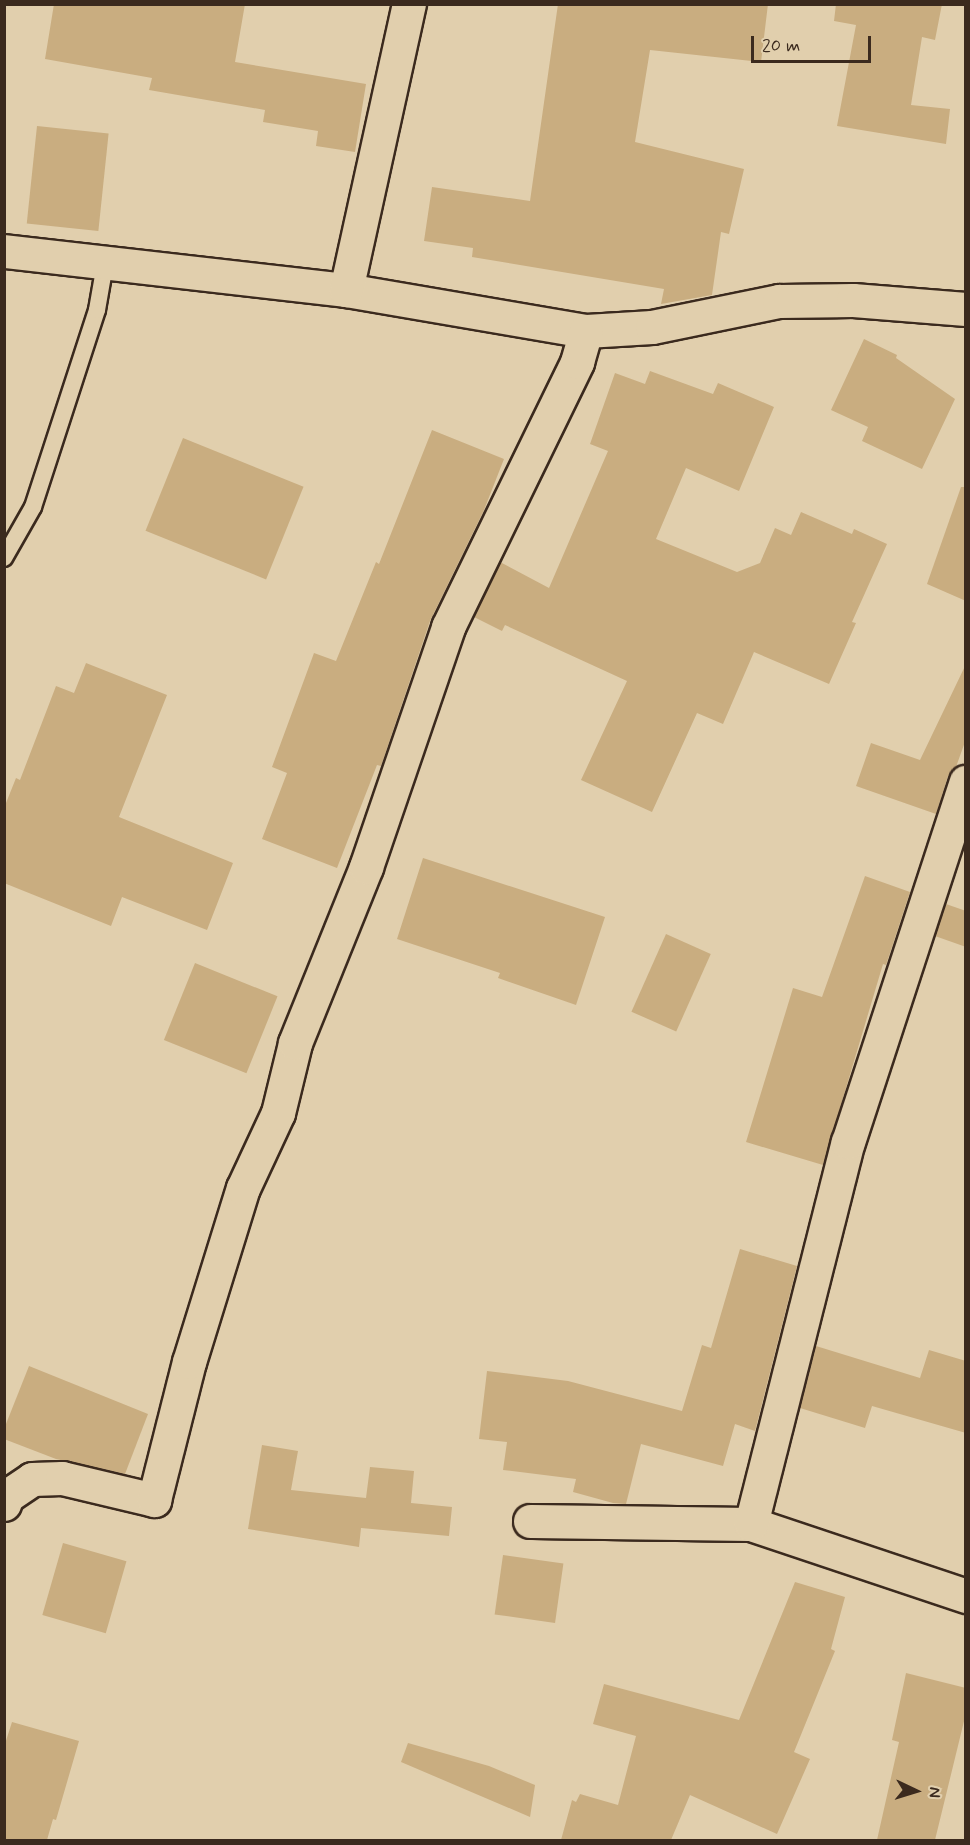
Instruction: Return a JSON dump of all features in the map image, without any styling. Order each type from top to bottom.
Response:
[{"type":"street","points":[[346,290],[409,4]]},
{"type":"street","points":[[4,251],[346,290],[586,331],[652,327],[778,301],[854,300],[966,309]]},
{"type":"street","points":[[4,1504],[7,1496],[32,1479],[62,1478],[154,1500],[189,1362],[243,1188],[278,1113],[295,1043],[366,867],[448,627],[577,362],[586,331]]},
{"type":"street","points":[[751,1524],[848,1142],[966,782]]},
{"type":"street","points":[[530,1521],[751,1524],[966,1596]]},
{"type":"lane","points":[[4,558],[33,507],[97,310],[105,264]]},
{"type":"building","points":[[54,4],[245,4],[235,62],[366,84],[355,152],[316,146],[318,131],[263,122],[265,110],[149,90],[152,78],[45,59]]},
{"type":"building","points":[[558,4],[768,4],[761,62],[650,50],[635,142],[744,169],[729,234],[721,232],[712,295],[661,304],[664,289],[472,257],[473,248],[424,241],[432,187],[530,201]]},
{"type":"building","points":[[836,4],[942,4],[935,40],[922,37],[911,105],[950,109],[946,144],[837,126],[856,25],[834,21]]},
{"type":"building","points":[[37,126],[109,134],[98,231],[27,223]]},
{"type":"building","points":[[864,339],[897,355],[896,358],[955,399],[922,469],[862,441],[868,427],[831,410]]},
{"type":"building","points":[[650,371],[713,394],[718,383],[774,407],[739,491],[686,468],[656,539],[737,572],[760,563],[775,528],[791,535],[801,512],[852,534],[854,529],[887,544],[852,622],[856,623],[829,684],[754,652],[723,724],[697,713],[652,812],[581,780],[627,681],[505,625],[502,631],[474,617],[500,562],[549,588],[608,451],[590,444],[615,373],[645,384]]},
{"type":"building","points":[[432,430],[504,459],[484,510],[430,621],[381,766],[377,765],[337,868],[262,839],[287,773],[272,767],[314,653],[336,661],[376,562],[379,564]]},
{"type":"building","points":[[183,438],[304,487],[266,579],[146,531]]},
{"type":"building","points":[[961,487],[966,487],[966,601],[927,584]]},
{"type":"building","points":[[86,663],[167,695],[119,817],[233,863],[207,930],[122,897],[111,926],[4,883],[4,808],[16,778],[20,780],[56,686],[74,693]]},
{"type":"building","points":[[966,664],[966,739],[956,767],[948,776],[936,814],[856,786],[871,743],[920,760]]},
{"type":"building","points":[[423,858],[605,917],[576,1005],[498,978],[500,973],[397,939]]},
{"type":"building","points":[[865,876],[910,892],[886,965],[883,964],[823,1165],[746,1142],[793,988],[822,997]]},
{"type":"building","points":[[946,904],[966,911],[966,947],[935,936]]},
{"type":"building","points":[[666,934],[711,954],[676,1032],[631,1012]]},
{"type":"building","points":[[195,963],[278,996],[246,1073],[164,1040]]},
{"type":"building","points":[[740,1249],[797,1266],[755,1431],[735,1424],[723,1466],[641,1444],[626,1504],[613,1503],[573,1492],[576,1479],[503,1470],[507,1442],[479,1439],[487,1371],[568,1381],[682,1411],[702,1345],[711,1348]]},
{"type":"building","points":[[816,1346],[920,1378],[929,1350],[966,1361],[966,1433],[872,1406],[865,1428],[800,1408]]},
{"type":"building","points":[[29,1366],[148,1414],[125,1474],[56,1459],[4,1439],[4,1429]]},
{"type":"building","points":[[262,1445],[298,1451],[291,1490],[366,1498],[370,1467],[414,1471],[411,1503],[452,1507],[449,1536],[361,1528],[359,1547],[248,1529]]},
{"type":"building","points":[[63,1543],[126,1561],[106,1633],[42,1615]]},
{"type":"building","points":[[503,1555],[563,1563],[555,1623],[495,1614]]},
{"type":"building","points":[[795,1582],[845,1597],[831,1649],[835,1651],[794,1752],[810,1759],[777,1834],[690,1795],[671,1840],[561,1840],[572,1800],[576,1802],[580,1794],[618,1805],[636,1736],[593,1724],[604,1684],[739,1720]]},
{"type":"building","points":[[906,1673],[966,1688],[966,1713],[935,1840],[877,1840],[899,1742],[892,1740]]},
{"type":"building","points":[[12,1722],[79,1741],[56,1820],[53,1819],[47,1840],[4,1840],[4,1747]]},
{"type":"building","points":[[408,1743],[489,1766],[535,1785],[530,1817],[401,1762]]}]
